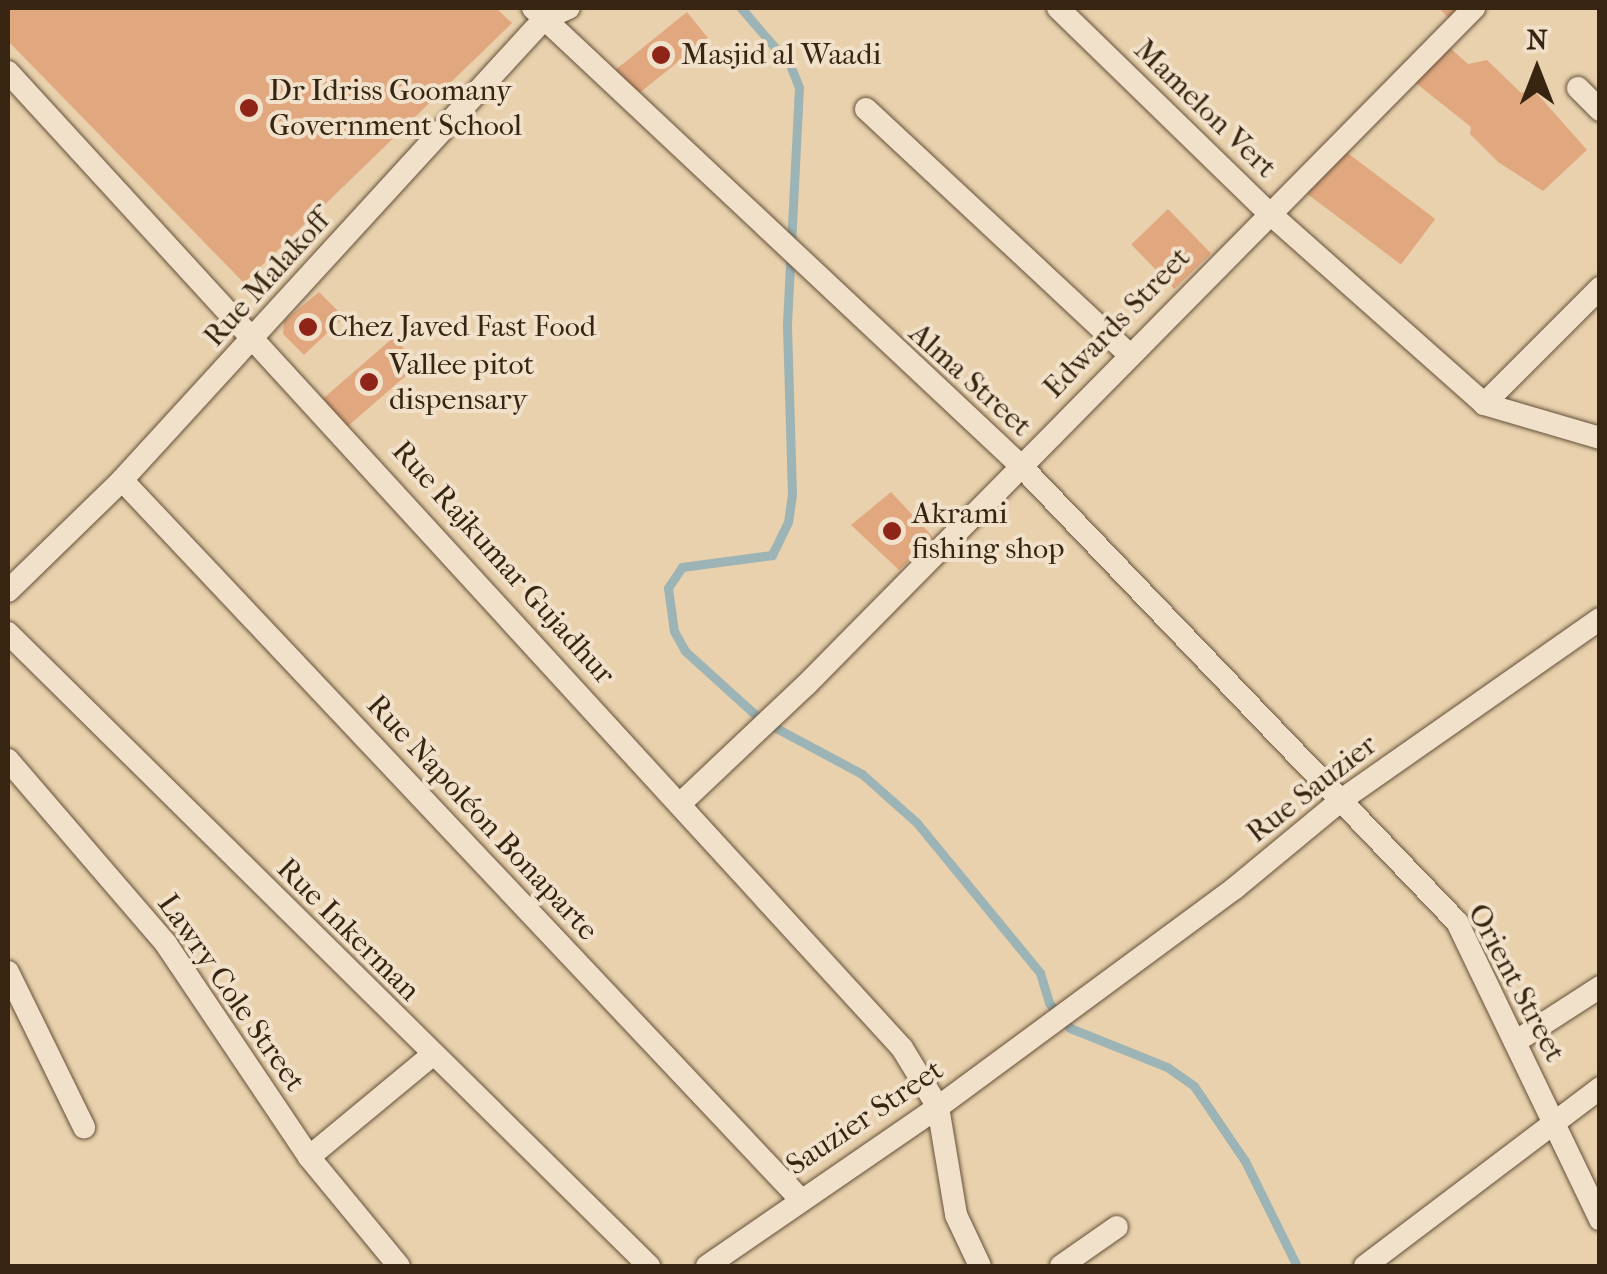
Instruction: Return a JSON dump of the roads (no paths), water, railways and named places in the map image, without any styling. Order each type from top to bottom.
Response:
[{"type":"street","name":"Rue Malakoff","points":[[8,591],[122,480],[255,337],[539,13],[569,8]]},
{"type":"street","name":"Mamelon Vert","points":[[1058,8],[1267,211],[1484,404]]},
{"type":"street","name":"Edwards Street","points":[[681,803],[807,684],[1267,211],[1474,8]]},
{"type":"street","name":"Alma Street","points":[[539,13],[811,275],[1021,466],[1340,801]]},
{"type":"street","name":"Rue Rajkumar Gujadhur","points":[[8,72],[255,337],[902,1048],[938,1107]]},
{"type":"street","points":[[1578,88],[1600,110]]},
{"type":"street","points":[[866,109],[1129,354]]},
{"type":"street","points":[[1600,288],[1484,404],[1600,438]]},
{"type":"street","name":"Rue Napoléon Bonaparte","points":[[122,480],[799,1198]]},
{"type":"street","name":"Rue Sauzier","points":[[1060,1017],[1340,801],[1600,619]]},
{"type":"street","name":"Rue Inkerman","points":[[8,634],[432,1056],[650,1266]]},
{"type":"street","name":"Lawry Cole Street","points":[[8,760],[166,944],[309,1158],[399,1266]]},
{"type":"street","name":"Orient Street","points":[[1340,801],[1457,922],[1600,1219]]},
{"type":"street","points":[[8,972],[84,1127]]},
{"type":"street","points":[[1515,1042],[1600,987]]},
{"type":"street","name":"Sauzier Street","points":[[708,1266],[799,1198],[938,1107],[1060,1017]]},
{"type":"street","points":[[309,1158],[432,1056]]},
{"type":"street","points":[[1365,1266],[1552,1120],[1600,1088]]},
{"type":"street","points":[[938,1107],[956,1215],[980,1266]]},
{"type":"street","points":[[1061,1266],[1117,1227]]},
{"type":"waterway","points":[[741,8],[790,65],[799,87],[787,326],[792,494],[788,522],[772,555],[682,567],[668,588],[674,631],[685,651],[761,720],[862,774],[917,823],[1040,973],[1049,1003],[1070,1028],[1167,1067],[1194,1086],[1245,1161],[1297,1266]]},
{"type":"place","name":"Masjid al Waadi","points":[[661,55]]},
{"type":"place","name":"Dr Idriss Goomany Government School","points":[[249,108]]},
{"type":"place","name":"Chez Javed Fast Food","points":[[308,327]]},
{"type":"place","name":"Vallee pitot dispensary","points":[[369,382]]},
{"type":"place","name":"Akrami fishing shop","points":[[892,531]]}]
